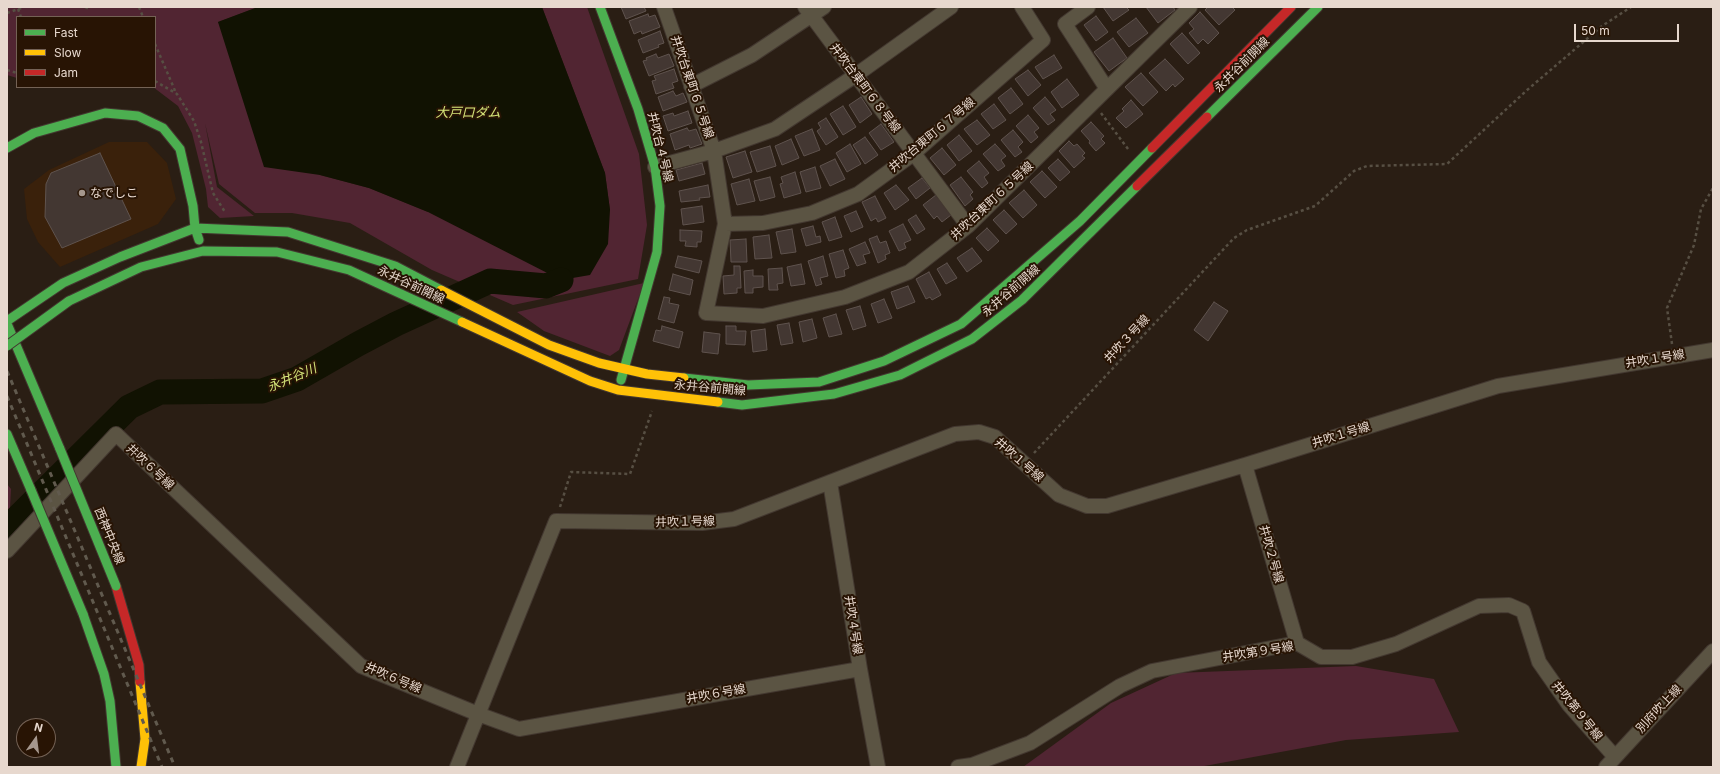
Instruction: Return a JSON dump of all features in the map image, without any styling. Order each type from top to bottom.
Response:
[{"type":"street","name":"井吹台４号線","points":[[600,7],[638,109],[655,167],[660,206],[657,252],[618,390]]},
{"type":"street","points":[[692,86],[752,55],[808,12],[824,7]]},
{"type":"street","points":[[655,167],[714,152],[775,129],[856,75],[951,7]]},
{"type":"street","name":"井吹台東町６７号線","points":[[725,224],[763,223],[812,213],[858,194],[913,154],[1043,40],[1022,7]]},
{"type":"street","points":[[1088,7],[1065,24],[1107,89]]},
{"type":"street","name":"井吹台東町６５号線","points":[[668,8],[714,152],[725,224],[706,313],[763,316],[845,297],[909,272],[968,226],[1190,7]]},
{"type":"street","name":"永井谷前開線","points":[[7,323],[63,283],[120,256],[196,228],[288,232],[395,266],[549,345],[599,363],[648,374],[748,385],[819,382],[884,361],[961,324],[1080,221],[1291,7]]},
{"type":"street","name":"永井谷前開線","points":[[7,346],[69,301],[142,267],[203,251],[277,252],[349,270],[590,381],[618,390],[742,405],[834,394],[900,375],[972,339],[1022,300],[1318,7]]},
{"type":"street","name":"井吹台東町６８号線","points":[[808,12],[968,226]]},
{"type":"street","points":[[7,148],[34,133],[105,113],[138,116],[163,128],[180,149],[193,206],[196,228],[203,251]]},
{"type":"street","points":[[14,133],[34,133]]},
{"type":"street","name":"西神中央線","points":[[7,323],[116,586],[139,665],[145,739],[141,767]]},
{"type":"street","name":"井吹１号線","points":[[556,521],[702,523],[734,519],[955,434],[979,432],[995,438],[1059,496],[1087,506],[1107,506],[1245,465],[1498,386],[1713,350]]},
{"type":"street","points":[[7,434],[83,614],[104,674],[110,701],[116,767]]},
{"type":"street","name":"井吹６号線","points":[[7,551],[116,434],[362,666],[478,714],[519,729],[860,669]]},
{"type":"street","points":[[7,443],[31,490]]},
{"type":"street","name":"井吹２号線","points":[[1245,465],[1297,643]]},
{"type":"street","name":"井吹４号線","points":[[830,482],[860,669],[878,767]]},
{"type":"street","points":[[457,767],[556,521]]},
{"type":"street","name":"井吹第９号線","points":[[958,767],[972,765],[1030,743],[1120,686],[1152,671],[1297,643],[1321,657],[1352,657],[1396,644],[1479,606],[1509,605],[1523,611],[1539,662],[1610,762]]},
{"type":"street","name":"別府吹上線","points":[[1610,762],[1713,651]]},
{"type":"path","points":[[7,13],[24,7]]},
{"type":"path","points":[[85,7],[91,7]]},
{"type":"path","name":"井吹３号線","points":[[1024,464],[1234,238],[1247,230],[1315,206],[1354,171],[1367,166],[1446,164],[1526,91],[1602,26],[1631,7]]},
{"type":"path","points":[[18,9],[21,16]]},
{"type":"path","points":[[156,46],[177,94],[194,121],[201,142],[213,193],[236,230]]},
{"type":"path","points":[[156,82],[177,94]]},
{"type":"path","points":[[1095,102],[1138,162]]},
{"type":"path","points":[[1674,356],[1667,308],[1694,245],[1701,209],[1713,188]]},
{"type":"path","points":[[556,521],[571,472],[630,474],[652,411]]},
{"type":"shaded area","points":[[7,7],[258,7],[218,22],[320,175],[369,188],[428,212],[610,210],[605,173],[542,7],[587,7],[639,154],[647,225],[638,279],[513,305],[432,270],[350,223],[292,213],[255,213],[219,184],[205,123],[217,187],[254,216],[220,218],[208,207],[206,189],[192,133],[178,106],[154,88],[156,88],[156,16],[16,16],[16,78],[7,75]]},
{"type":"shaded area","points":[[109,142],[147,142],[167,163],[176,199],[158,224],[60,267],[38,242],[27,219],[24,189],[49,170]]},
{"type":"shaded area","points":[[644,283],[619,350],[610,356],[544,331],[517,312]]},
{"type":"shaded area","points":[[7,484],[11,489],[10,508],[7,511]]},
{"type":"shaded area","points":[[1356,666],[1434,679],[1459,732],[1346,740],[1199,767],[1023,767],[1111,703],[1176,673]]},
{"type":"water","name":"大戸口ダム","points":[[258,7],[542,7],[605,173],[610,210],[608,244],[590,275],[561,280],[428,212],[369,188],[320,175],[264,167],[218,22]]},
{"type":"building","points":[[621,7],[644,7],[646,11],[626,19]]},
{"type":"building","points":[[1103,7],[1126,7],[1129,10],[1113,21]]},
{"type":"building","points":[[1146,7],[1173,7],[1175,10],[1158,23]]},
{"type":"building","points":[[1208,7],[1232,7],[1235,10],[1219,25],[1205,10]]},
{"type":"building","points":[[1200,12],[1219,33],[1208,44],[1203,39],[1198,44],[1189,33],[1194,29],[1189,23]]},
{"type":"building","points":[[648,14],[649,17],[655,15],[660,27],[642,34],[641,31],[634,34],[629,21]]},
{"type":"building","points":[[1096,16],[1108,32],[1096,41],[1084,25]]},
{"type":"building","points":[[1136,18],[1148,33],[1129,47],[1117,32]]},
{"type":"building","points":[[660,31],[664,43],[658,45],[659,47],[643,53],[638,40]]},
{"type":"building","points":[[1182,33],[1200,53],[1188,64],[1170,44]]},
{"type":"building","points":[[1113,38],[1127,58],[1109,71],[1094,52]]},
{"type":"building","points":[[656,54],[658,58],[669,54],[674,66],[649,76],[643,61],[647,60],[646,58]]},
{"type":"building","points":[[1054,55],[1062,68],[1043,79],[1035,67]]},
{"type":"building","points":[[1165,59],[1184,79],[1175,87],[1173,84],[1166,91],[1149,73]]},
{"type":"building","points":[[674,69],[678,81],[672,83],[674,88],[656,94],[652,81],[656,80],[654,76]]},
{"type":"building","points":[[1028,70],[1041,85],[1028,96],[1015,79]]},
{"type":"building","points":[[1141,73],[1158,92],[1143,106],[1125,87]]},
{"type":"building","points":[[1067,79],[1079,95],[1062,108],[1051,92]]},
{"type":"building","points":[[1011,88],[1023,104],[1010,114],[998,98]]},
{"type":"building","points":[[673,91],[676,96],[683,93],[687,102],[663,111],[658,97]]},
{"type":"building","points":[[861,97],[872,114],[860,123],[849,105]]},
{"type":"building","points":[[1045,97],[1056,110],[1050,114],[1055,120],[1048,125],[1033,108]]},
{"type":"building","points":[[1131,100],[1143,114],[1126,128],[1116,118],[1124,111],[1122,109]]},
{"type":"building","points":[[994,104],[1006,120],[993,129],[981,114]]},
{"type":"building","points":[[843,106],[856,127],[843,135],[830,114]]},
{"type":"building","points":[[688,111],[692,123],[668,131],[663,116],[673,113],[674,116]]},
{"type":"building","points":[[1028,115],[1039,128],[1034,132],[1038,137],[1031,143],[1016,126]]},
{"type":"building","points":[[826,118],[838,137],[826,145],[817,131],[821,128],[818,123]]},
{"type":"building","points":[[977,120],[990,135],[977,145],[964,129]]},
{"type":"building","points":[[1091,122],[1104,136],[1101,139],[1105,143],[1096,151],[1081,131]]},
{"type":"building","points":[[881,124],[894,142],[881,150],[869,133]]},
{"type":"building","points":[[687,128],[689,131],[696,129],[702,144],[690,148],[689,145],[675,150],[670,134]]},
{"type":"building","points":[[812,129],[820,150],[804,156],[795,136]]},
{"type":"building","points":[[1013,130],[1023,142],[1018,147],[1022,152],[1015,157],[1001,140]]},
{"type":"building","points":[[959,135],[972,151],[959,161],[947,145]]},
{"type":"building","points":[[865,137],[878,155],[865,164],[853,145]]},
{"type":"building","points":[[791,139],[799,158],[782,165],[775,146]]},
{"type":"building","points":[[1069,141],[1074,146],[1077,144],[1085,153],[1082,156],[1085,158],[1074,168],[1059,151]]},
{"type":"building","points":[[850,144],[861,164],[847,172],[836,153]]},
{"type":"building","points":[[995,144],[1006,156],[1001,160],[1005,166],[998,171],[983,154]]},
{"type":"building","points":[[770,146],[776,166],[757,172],[750,152]]},
{"type":"building","points":[[942,148],[956,165],[944,175],[930,158]]},
{"type":"building","points":[[745,151],[752,172],[733,178],[726,157]]},
{"type":"building","name":"なでしこ","points":[[100,153],[131,219],[62,248],[45,217],[46,184],[51,173]]},
{"type":"building","points":[[835,159],[845,179],[830,186],[820,166]]},
{"type":"building","points":[[1058,159],[1070,172],[1060,181],[1048,168]]},
{"type":"building","points":[[979,161],[989,173],[984,177],[988,183],[982,188],[967,171]]},
{"type":"building","points":[[702,163],[705,174],[679,181],[676,170]]},
{"type":"building","points":[[815,167],[821,188],[806,192],[800,172]]},
{"type":"building","points":[[1042,171],[1057,187],[1045,198],[1030,182]]},
{"type":"building","points":[[795,172],[801,193],[784,198],[780,184],[783,183],[781,177]]},
{"type":"building","points":[[770,177],[775,197],[760,201],[754,181]]},
{"type":"building","points":[[961,177],[973,192],[970,195],[973,199],[965,206],[950,185]]},
{"type":"building","points":[[922,178],[930,188],[916,199],[908,188]]},
{"type":"building","points":[[749,179],[755,201],[737,205],[731,184]]},
{"type":"building","points":[[708,185],[710,197],[699,198],[700,200],[681,202],[679,191]]},
{"type":"building","points":[[896,185],[909,200],[895,210],[884,193]]},
{"type":"building","points":[[1024,190],[1037,205],[1023,218],[1009,203]]},
{"type":"building","points":[[936,195],[951,215],[942,222],[937,216],[934,219],[923,205]]},
{"type":"building","points":[[875,196],[886,218],[878,222],[876,218],[871,221],[862,202]]},
{"type":"building","points":[[702,206],[704,222],[683,225],[681,209]]},
{"type":"building","points":[[1004,210],[1017,224],[1006,234],[993,220]]},
{"type":"building","points":[[856,211],[863,227],[851,232],[844,216]]},
{"type":"building","points":[[916,215],[925,229],[917,234],[908,220]]},
{"type":"building","points":[[835,217],[842,237],[829,241],[822,222]]},
{"type":"building","points":[[903,224],[911,240],[904,243],[906,248],[899,251],[889,231]]},
{"type":"building","points":[[813,226],[816,237],[820,236],[821,242],[806,246],[801,229]]},
{"type":"building","points":[[987,228],[999,241],[988,251],[976,238]]},
{"type":"building","points":[[792,229],[796,252],[781,254],[776,232]]},
{"type":"building","points":[[680,230],[702,231],[701,242],[697,242],[697,247],[685,246],[686,241],[680,241]]},
{"type":"building","points":[[769,235],[772,258],[755,259],[753,237]]},
{"type":"building","points":[[877,236],[880,243],[886,241],[890,253],[885,255],[886,259],[878,263],[869,239]]},
{"type":"building","points":[[746,239],[747,262],[731,262],[730,240]]},
{"type":"building","points":[[865,242],[870,253],[863,255],[866,263],[857,266],[849,249]]},
{"type":"building","points":[[972,248],[982,261],[967,272],[957,258]]},
{"type":"building","points":[[843,250],[849,268],[844,270],[845,276],[836,278],[829,254]]},
{"type":"building","points":[[678,256],[702,261],[699,273],[675,267]]},
{"type":"building","points":[[823,256],[828,276],[820,278],[822,284],[816,286],[808,261]]},
{"type":"building","points":[[947,263],[957,278],[946,284],[937,269]]},
{"type":"building","points":[[801,264],[805,284],[791,286],[787,267]]},
{"type":"building","points":[[734,266],[740,266],[741,288],[737,288],[737,293],[724,294],[723,276],[734,275]]},
{"type":"building","points":[[782,268],[783,283],[777,284],[778,290],[769,290],[768,269]]},
{"type":"building","points":[[753,270],[753,276],[763,276],[763,287],[753,288],[753,293],[745,293],[744,271]]},
{"type":"building","points":[[929,272],[941,295],[932,300],[930,297],[926,299],[916,279]]},
{"type":"building","points":[[673,274],[693,280],[690,295],[669,290]]},
{"type":"building","points":[[908,286],[915,302],[897,309],[891,292]]},
{"type":"building","points":[[664,297],[670,298],[669,303],[679,305],[674,323],[658,319]]},
{"type":"building","points":[[884,299],[892,318],[878,323],[871,304]]},
{"type":"building","points":[[1214,302],[1228,311],[1208,341],[1194,330]]},
{"type":"building","points":[[860,306],[866,326],[853,330],[846,310]]},
{"type":"building","points":[[836,314],[842,334],[829,337],[823,318]]},
{"type":"building","points":[[812,319],[817,338],[803,342],[799,322]]},
{"type":"building","points":[[789,323],[793,343],[781,345],[777,325]]},
{"type":"building","points":[[662,326],[683,332],[679,348],[653,341],[656,330],[661,331]]},
{"type":"building","points":[[726,326],[736,326],[736,331],[746,331],[745,345],[726,344]]},
{"type":"building","points":[[765,329],[767,350],[753,352],[751,331]]},
{"type":"building","points":[[704,332],[720,334],[718,354],[702,352]]},
{"type":"waterway","name":"永井谷川","points":[[7,528],[129,407],[160,392],[262,391],[297,379],[396,324],[490,281],[546,286],[561,280]]},
{"type":"railway","points":[[7,371],[175,767]]},
{"type":"railway","points":[[7,396],[162,767]]},
{"type":"traffic: fast","points":[[600,7],[638,109],[655,167],[660,206],[657,252],[621,380]]},
{"type":"traffic: fast","points":[[1207,117],[1318,7]]},
{"type":"traffic: fast","points":[[7,148],[34,133],[105,113],[138,116],[163,128],[180,149],[193,206],[195,228],[199,240]]},
{"type":"traffic: fast","points":[[684,378],[748,385],[819,382],[884,361],[961,324],[1080,221],[1152,148]]},
{"type":"traffic: fast","points":[[718,402],[742,405],[834,394],[900,375],[972,339],[1022,300],[1137,186]]},
{"type":"traffic: fast","points":[[7,321],[63,283],[120,257],[195,228],[288,232],[395,266],[441,290]]},
{"type":"traffic: fast","points":[[69,301],[141,267],[203,251],[277,252],[349,270],[462,322]]},
{"type":"traffic: fast","points":[[7,346],[69,301]]},
{"type":"traffic: fast","points":[[8,326],[60,449]]},
{"type":"traffic: fast","points":[[7,434],[31,490]]},
{"type":"traffic: fast","points":[[60,449],[116,586]]},
{"type":"traffic: fast","points":[[31,490],[83,614]]},
{"type":"traffic: fast","points":[[83,614],[104,674],[110,701],[116,767]]},
{"type":"traffic: slow","points":[[441,290],[549,345],[599,363],[647,374],[684,378]]},
{"type":"traffic: slow","points":[[462,322],[590,381],[618,390],[718,402]]},
{"type":"traffic: slow","points":[[140,682],[145,739],[141,767]]},
{"type":"traffic: jam","points":[[1152,148],[1291,7]]},
{"type":"traffic: jam","points":[[1137,186],[1207,117]]},
{"type":"traffic: jam","points":[[116,586],[139,665],[140,682]]},
{"type":"place","name":"なでしこ","points":[[82,193]]}]
